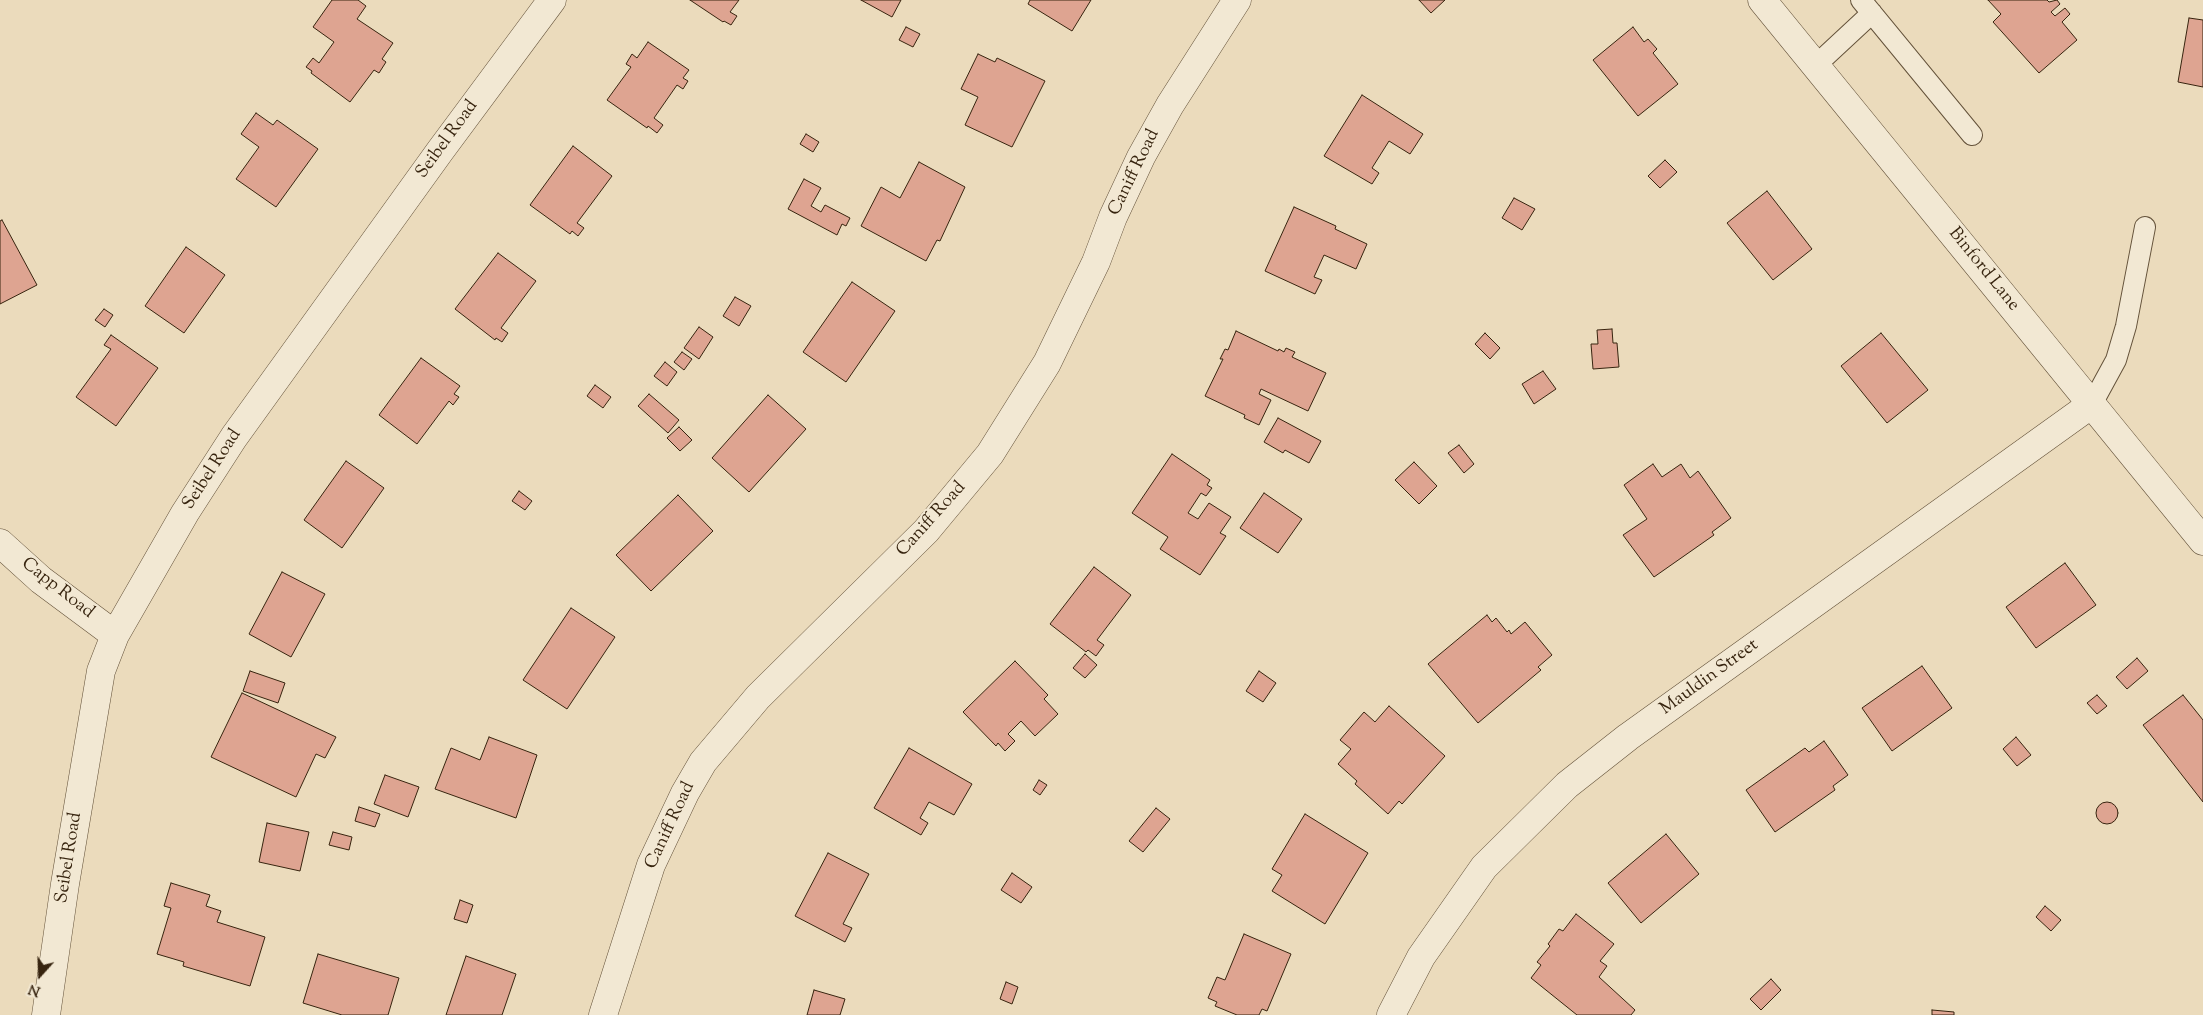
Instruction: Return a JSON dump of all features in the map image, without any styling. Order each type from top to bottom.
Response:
[{"type":"street","name":"Seibel Road","points":[[46,1015],[65,884],[101,671],[115,635],[185,513],[234,437],[440,151],[552,0]]},
{"type":"street","name":"Caniff Road","points":[[603,1015],[652,865],[685,792],[703,762],[758,697],[926,531],[990,454],[1047,363],[1096,262],[1113,217],[1141,157],[1170,105],[1237,0]]},
{"type":"street","name":"Binford Lane","points":[[1762,0],[2203,541]]},
{"type":"street","name":"Mauldin Street","points":[[1391,1015],[1420,957],[1484,867],[1567,785],[1628,737],[2092,404]]},
{"type":"street","name":"Capp Road","points":[[0,542],[41,580],[115,635]]},
{"type":"lane","points":[[1815,66],[1867,7],[1972,135]]},
{"type":"lane","points":[[2092,404],[2116,360],[2145,227]]},
{"type":"building","points":[[332,0],[358,0],[366,6],[357,19],[393,43],[382,59],[386,62],[379,73],[374,70],[350,102],[311,73],[312,71],[306,67],[313,58],[319,63],[334,42],[313,27]]},
{"type":"building","points":[[690,0],[739,0],[730,12],[737,16],[731,25],[723,22]]},
{"type":"building","points":[[861,0],[901,0],[892,17]]},
{"type":"building","points":[[1030,0],[1091,0],[1072,31],[1028,4]]},
{"type":"building","points":[[1419,0],[1445,0],[1431,13]]},
{"type":"building","points":[[1988,0],[2047,0],[2049,2],[2057,0],[2060,4],[2051,12],[2055,16],[2065,8],[2070,14],[2062,22],[2077,40],[2039,73],[1993,22],[2001,14]]},
{"type":"building","points":[[2189,18],[2203,20],[2203,87],[2178,82]]},
{"type":"building","points":[[906,27],[920,34],[913,47],[899,40]]},
{"type":"building","points":[[1633,27],[1644,42],[1648,39],[1657,49],[1653,53],[1678,84],[1638,116],[1593,60]]},
{"type":"building","points":[[648,42],[689,70],[683,78],[688,81],[683,89],[677,85],[654,118],[663,125],[657,133],[607,100],[631,67],[626,64],[632,54],[637,58]]},
{"type":"building","points":[[978,54],[995,62],[997,58],[1045,81],[1012,147],[965,125],[978,97],[961,89]]},
{"type":"building","points":[[1362,95],[1423,134],[1410,154],[1389,141],[1372,168],[1379,173],[1372,184],[1324,156]]},
{"type":"building","points":[[256,113],[273,125],[277,120],[318,149],[276,207],[236,179],[259,147],[241,134]]},
{"type":"building","points":[[806,134],[819,142],[813,152],[800,144]]},
{"type":"building","points":[[573,146],[612,176],[577,223],[584,228],[578,236],[572,231],[570,234],[530,205]]},
{"type":"building","points":[[1665,160],[1677,172],[1660,188],[1648,176]]},
{"type":"building","points":[[919,162],[965,187],[940,241],[937,240],[926,261],[861,226],[881,187],[900,198]]},
{"type":"building","points":[[804,179],[821,188],[811,206],[821,212],[825,205],[850,218],[846,226],[842,224],[837,235],[788,209]]},
{"type":"building","points":[[1767,191],[1812,249],[1773,280],[1727,223]]},
{"type":"building","points":[[1514,198],[1535,209],[1522,230],[1502,218]]},
{"type":"building","points":[[1294,207],[1336,226],[1335,229],[1367,244],[1356,269],[1324,255],[1314,277],[1322,280],[1315,294],[1265,271]]},
{"type":"building","points":[[2,220],[37,285],[0,304],[0,221]]},
{"type":"building","points":[[186,247],[225,275],[184,333],[145,306]]},
{"type":"building","points":[[498,253],[536,281],[501,328],[508,333],[502,342],[496,338],[495,340],[455,309]]},
{"type":"building","points":[[852,282],[895,311],[846,382],[803,352]]},
{"type":"building","points":[[735,297],[751,306],[739,326],[723,316]]},
{"type":"building","points":[[104,309],[113,315],[105,327],[95,320]]},
{"type":"building","points":[[699,327],[713,337],[699,359],[684,348]]},
{"type":"building","points":[[1612,329],[1613,343],[1617,343],[1619,367],[1593,369],[1591,344],[1598,344],[1597,330]]},
{"type":"building","points":[[1236,331],[1278,351],[1279,349],[1284,352],[1286,348],[1295,352],[1292,357],[1326,373],[1308,411],[1261,389],[1259,394],[1271,400],[1259,425],[1244,418],[1245,415],[1205,396],[1223,359],[1220,359],[1225,349],[1228,350]]},
{"type":"building","points":[[1485,333],[1500,348],[1490,359],[1475,344]]},
{"type":"building","points":[[1881,333],[1928,390],[1887,423],[1841,366]]},
{"type":"building","points":[[111,335],[158,368],[116,426],[76,397],[111,349],[104,345]]},
{"type":"building","points":[[682,352],[692,359],[684,370],[674,362]]},
{"type":"building","points":[[421,358],[460,386],[454,394],[459,397],[453,405],[449,401],[417,444],[379,415]]},
{"type":"building","points":[[665,362],[677,372],[667,386],[654,376]]},
{"type":"building","points":[[1543,371],[1556,389],[1534,404],[1522,384]]},
{"type":"building","points":[[595,385],[611,397],[603,408],[587,396]]},
{"type":"building","points":[[649,394],[679,420],[668,433],[638,406]]},
{"type":"building","points":[[768,395],[806,429],[749,492],[712,458]]},
{"type":"building","points":[[1278,418],[1321,441],[1309,463],[1285,450],[1283,453],[1264,442]]},
{"type":"building","points":[[679,427],[692,440],[680,451],[667,438]]},
{"type":"building","points":[[1459,445],[1474,464],[1464,473],[1448,453]]},
{"type":"building","points":[[1172,454],[1210,480],[1207,485],[1212,488],[1206,496],[1201,493],[1188,513],[1198,519],[1209,503],[1231,517],[1220,533],[1226,536],[1200,575],[1160,549],[1168,537],[1132,513]]},
{"type":"building","points":[[346,461],[384,488],[342,548],[304,520]]},
{"type":"building","points":[[1414,462],[1437,486],[1419,504],[1395,480]]},
{"type":"building","points":[[1653,464],[1662,477],[1681,464],[1690,478],[1698,471],[1731,518],[1712,532],[1714,535],[1654,577],[1623,535],[1647,519],[1624,485]]},
{"type":"building","points":[[519,491],[532,501],[525,510],[512,501]]},
{"type":"building","points":[[1264,493],[1302,519],[1278,553],[1240,528]]},
{"type":"building","points":[[678,495],[713,531],[651,591],[616,555]]},
{"type":"building","points":[[2065,563],[2096,605],[2036,648],[2006,607]]},
{"type":"building","points":[[1094,567],[1131,595],[1097,640],[1104,645],[1096,656],[1088,650],[1086,652],[1050,624]]},
{"type":"building","points":[[282,572],[325,594],[291,657],[249,634]]},
{"type":"building","points":[[571,608],[615,637],[567,709],[523,680]]},
{"type":"building","points":[[1487,615],[1492,622],[1496,618],[1507,632],[1509,630],[1511,634],[1525,622],[1552,655],[1538,667],[1541,670],[1478,723],[1428,664]]},
{"type":"building","points":[[1085,654],[1097,665],[1085,678],[1073,668]]},
{"type":"building","points":[[2137,658],[2148,671],[2127,689],[2116,677]]},
{"type":"building","points":[[1015,661],[1048,695],[1044,699],[1058,714],[1035,736],[1021,721],[1008,734],[1015,741],[1005,751],[998,743],[996,746],[963,712]]},
{"type":"building","points":[[1922,666],[1952,708],[1892,751],[1862,708]]},
{"type":"building","points":[[250,671],[285,683],[278,703],[243,691]]},
{"type":"building","points":[[1259,671],[1276,683],[1263,702],[1246,691]]},
{"type":"building","points":[[242,693],[336,737],[325,758],[316,754],[296,797],[211,757]]},
{"type":"building","points":[[2097,695],[2107,706],[2097,714],[2087,703]]},
{"type":"building","points":[[2183,695],[2203,720],[2203,802],[2143,725]]},
{"type":"building","points":[[1389,706],[1445,756],[1402,804],[1399,801],[1388,814],[1355,784],[1357,781],[1338,764],[1351,749],[1340,740],[1364,712],[1375,722]]},
{"type":"building","points":[[489,737],[537,755],[516,818],[435,789],[451,748],[480,760]]},
{"type":"building","points":[[2016,737],[2031,755],[2017,766],[2003,749]]},
{"type":"building","points":[[1824,741],[1848,775],[1833,786],[1835,790],[1775,832],[1746,790],[1805,748],[1809,752]]},
{"type":"building","points":[[909,748],[972,784],[954,815],[929,802],[920,818],[928,823],[921,835],[874,808]]},
{"type":"building","points":[[385,775],[419,787],[408,817],[374,804]]},
{"type":"building","points":[[1039,780],[1047,785],[1040,795],[1033,790]]},
{"type":"building","points":[[2107,802],[2115,805],[2118,813],[2115,821],[2107,824],[2099,821],[2096,813],[2099,805]]},
{"type":"building","points":[[359,807],[380,814],[375,827],[355,821]]},
{"type":"building","points":[[1156,808],[1170,819],[1143,852],[1129,841]]},
{"type":"building","points":[[1305,814],[1368,853],[1325,924],[1272,891],[1282,875],[1272,869]]},
{"type":"building","points":[[267,823],[309,832],[300,871],[259,862]]},
{"type":"building","points":[[333,832],[352,837],[349,850],[329,845]]},
{"type":"building","points":[[1666,834],[1699,874],[1641,923],[1608,883]]},
{"type":"building","points":[[828,853],[869,874],[843,924],[852,928],[845,942],[795,916]]},
{"type":"building","points":[[1012,873],[1032,887],[1021,903],[1001,890]]},
{"type":"building","points":[[171,883],[210,895],[206,906],[221,911],[217,922],[265,937],[250,986],[183,966],[184,962],[157,954],[171,908],[164,906]]},
{"type":"building","points":[[460,900],[473,905],[467,923],[454,919]]},
{"type":"building","points":[[2045,906],[2061,920],[2051,931],[2036,917]]},
{"type":"building","points":[[1576,914],[1614,944],[1600,961],[1607,966],[1599,977],[1635,1010],[1631,1015],[1577,1015],[1531,978],[1541,965],[1537,962],[1550,946],[1548,944],[1559,929],[1563,931]]},
{"type":"building","points":[[1244,934],[1291,954],[1267,1011],[1262,1009],[1259,1015],[1237,1015],[1215,1006],[1217,1002],[1208,998],[1217,977],[1225,980]]},
{"type":"building","points":[[318,954],[399,978],[388,1015],[342,1015],[303,1003]]},
{"type":"building","points":[[466,956],[516,974],[502,1015],[446,1015]]},
{"type":"building","points":[[1771,979],[1781,990],[1761,1010],[1750,999]]},
{"type":"building","points":[[1006,982],[1018,987],[1012,1004],[1000,999]]},
{"type":"building","points":[[814,990],[845,999],[840,1015],[807,1015]]},
{"type":"building","points":[[1932,1010],[1954,1012],[1954,1015],[1932,1015]]}]
